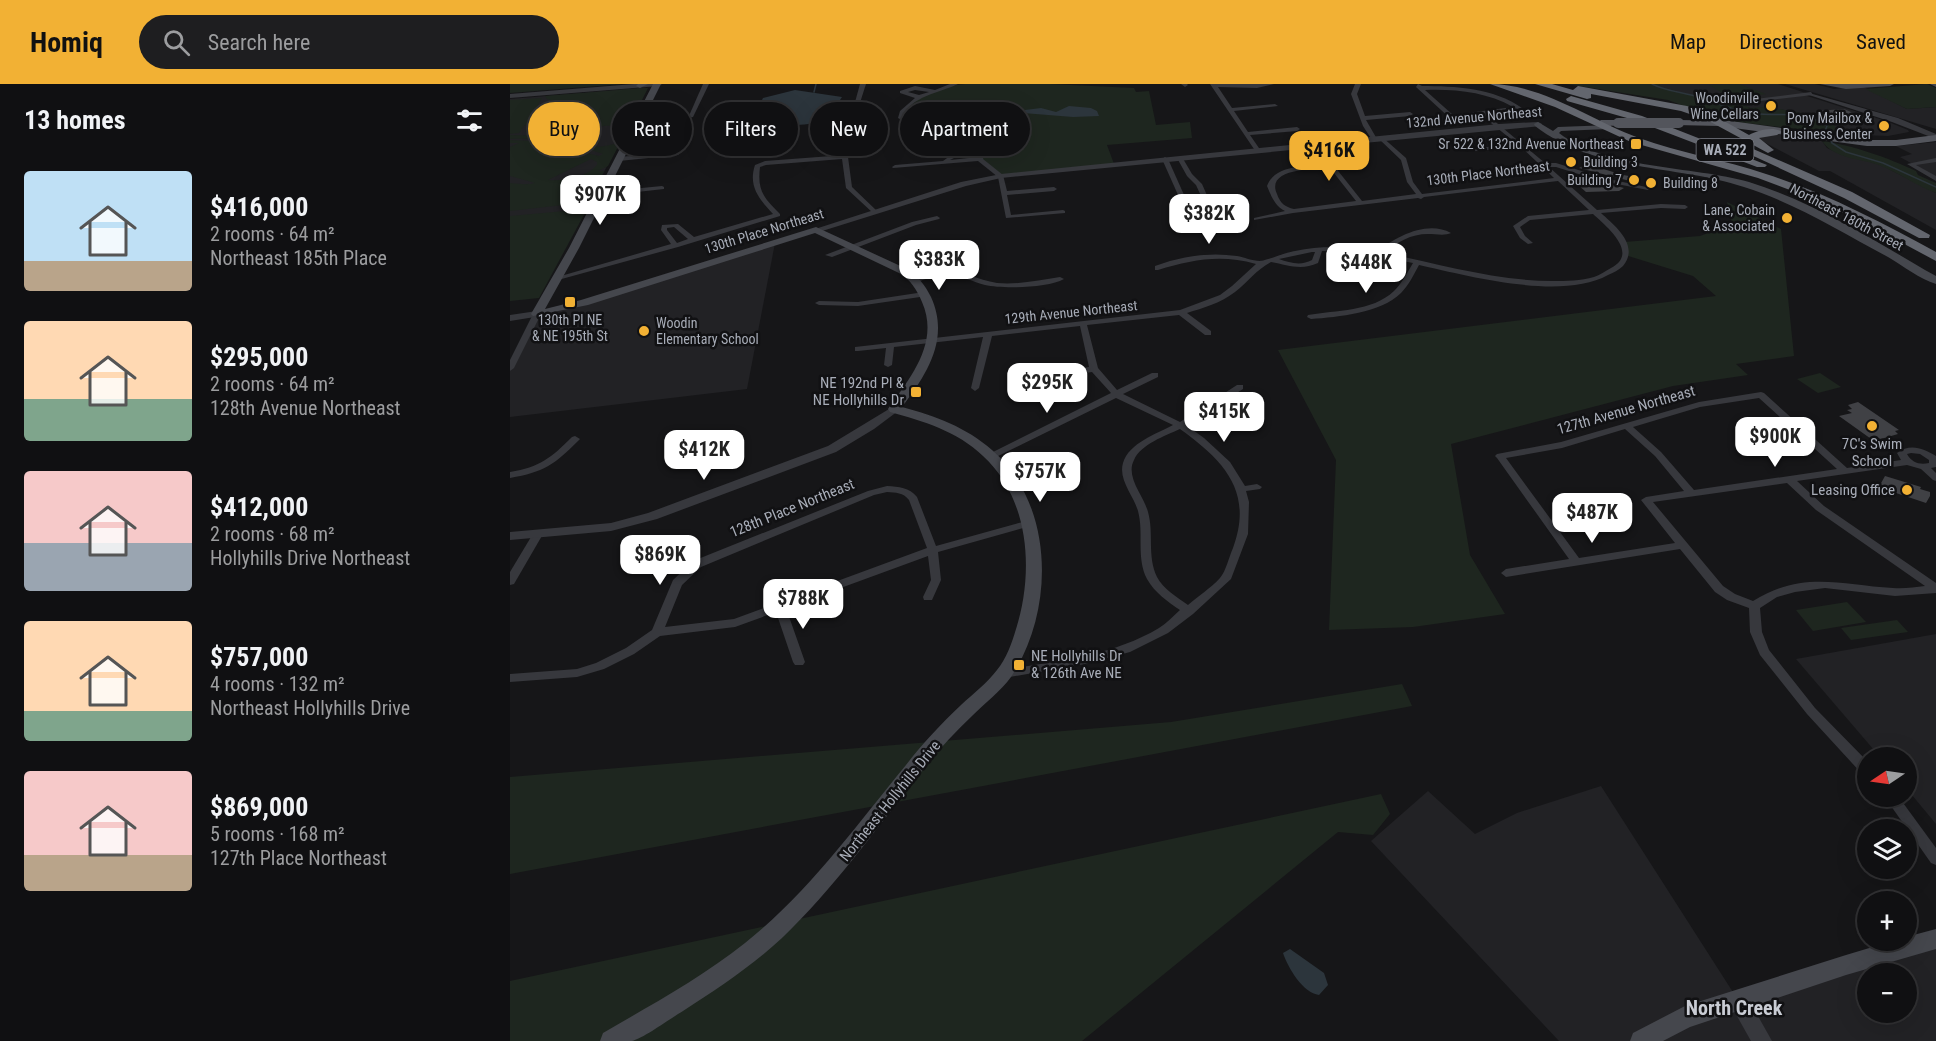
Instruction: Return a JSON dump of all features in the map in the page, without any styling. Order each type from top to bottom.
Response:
[{"type":"highway","points":[[1496,84],[1570,109],[1609,125],[1643,143],[1797,188],[1861,217],[1923,250]]},
{"type":"highway","name":"WA 522","points":[[1513,84],[1638,118],[1736,154],[1841,203],[1936,257]]},
{"type":"highway","name":"WA 522","points":[[1540,84],[1613,104],[1719,139],[1803,174],[1898,220],[1936,243]]},
{"type":"highway","points":[[1548,84],[1666,104],[1705,116],[1745,139],[1806,167]]},
{"type":"highway","points":[[1568,124],[1580,117],[1570,109]]},
{"type":"highway","points":[[1777,132],[1757,134],[1753,138],[1881,208],[1898,220]]},
{"type":"main road","points":[[537,314],[602,194],[657,84]]},
{"type":"main road","points":[[1824,84],[1838,87],[1890,84]]},
{"type":"main road","name":"132nd Avenue Northeast","points":[[1538,124],[1720,124]]},
{"type":"main road","name":"Northeast 180th Street","points":[[1538,124],[1567,144],[1616,159],[1714,176],[1775,195],[1833,222],[1936,280]]},
{"type":"main road","points":[[1720,124],[1841,140],[1896,143],[1935,136]]},
{"type":"main road","points":[[1720,124],[1755,126],[1797,134]]},
{"type":"main road","points":[[1567,144],[1556,135],[1557,130],[1563,127],[1609,125]]},
{"type":"main road","points":[[816,230],[849,249],[903,271],[917,280],[931,306],[935,321],[933,341],[921,374],[894,409]]},
{"type":"main road","name":"130th Place Northeast","points":[[537,314],[584,303],[816,230]]},
{"type":"main road","name":"Northeast Hollyhills Drive","points":[[611,1041],[700,988],[747,955],[792,914],[851,850],[925,753],[1004,674],[1013,659],[1033,601],[1035,553],[1030,522],[1020,495],[990,457],[959,432],[894,409]]},
{"type":"main road","points":[[1641,1041],[1685,1017],[1846,965],[1936,939]]},
{"type":"street","points":[[510,96],[657,84]]},
{"type":"street","points":[[692,113],[706,84]]},
{"type":"street","points":[[857,102],[863,84]]},
{"type":"street","points":[[914,102],[920,97],[955,84]]},
{"type":"street","points":[[1214,85],[1236,84],[1255,87],[1271,84]]},
{"type":"street","points":[[1358,84],[1354,94],[1365,117],[1366,126],[1377,139],[1404,159],[1410,182],[1421,197]]},
{"type":"street","points":[[1214,85],[1258,151]]},
{"type":"street","points":[[1418,86],[1459,88],[1489,94],[1502,98],[1519,108],[1451,117]]},
{"type":"street","points":[[1418,86],[1458,123]]},
{"type":"street","points":[[920,97],[902,92],[915,88],[935,92]]},
{"type":"street","points":[[1734,102],[1811,93],[1895,120],[1935,136]]},
{"type":"street","points":[[1231,110],[1275,106]]},
{"type":"street","points":[[1365,117],[1410,114]]},
{"type":"street","points":[[1483,114],[1522,145],[1596,213]]},
{"type":"street","name":"132nd Avenue Northeast","points":[[1000,176],[1538,124]]},
{"type":"street","points":[[1247,134],[1297,129]]},
{"type":"street","points":[[1316,145],[1361,204]]},
{"type":"street","points":[[1478,150],[1522,145]]},
{"type":"street","points":[[619,159],[653,156]]},
{"type":"street","points":[[946,160],[953,156]]},
{"type":"street","points":[[558,278],[778,215],[757,191],[754,182],[757,166],[765,163],[845,157],[849,188],[875,212]]},
{"type":"street","points":[[1180,158],[1189,175],[1199,184],[1214,218]]},
{"type":"street","points":[[894,167],[946,160],[957,163],[980,159]]},
{"type":"street","points":[[980,159],[1000,176],[1008,218],[1063,212]]},
{"type":"street","points":[[1165,159],[1194,224]]},
{"type":"street","points":[[1936,160],[1910,164],[1936,180]]},
{"type":"street","points":[[1543,165],[1556,165],[1614,183],[1648,188]]},
{"type":"street","points":[[1293,211],[1280,207],[1270,191],[1270,183],[1273,179],[1287,171],[1332,166]]},
{"type":"street","name":"130th Place Northeast","points":[[816,230],[964,184],[1000,176]]},
{"type":"street","name":"130th Place Northeast","points":[[1256,219],[1293,211],[1559,179]]},
{"type":"street","points":[[602,194],[662,188]]},
{"type":"street","points":[[1003,193],[1053,189]]},
{"type":"street","points":[[1530,243],[1522,237],[1516,226],[1528,218],[1661,206],[1685,207]]},
{"type":"street","name":"129th Avenue Northeast","points":[[858,349],[1181,312],[1217,299],[1234,289],[1262,264],[1319,249],[1347,249],[1379,254],[1506,283],[1560,284],[1599,278],[1610,273],[1622,263],[1625,250],[1619,234],[1596,213]]},
{"type":"street","points":[[829,255],[914,223],[937,218]]},
{"type":"street","points":[[676,246],[664,230],[664,226],[676,225],[693,240]]},
{"type":"street","points":[[1379,254],[1395,239],[1406,234],[1432,231],[1448,233]]},
{"type":"street","points":[[1273,260],[1306,266],[1315,261],[1319,249]]},
{"type":"street","points":[[1158,268],[1170,263],[1229,256],[1262,264]]},
{"type":"street","points":[[1311,317],[1331,315],[1382,303],[1402,287],[1417,262]]},
{"type":"street","points":[[917,280],[928,275],[952,271],[999,285],[1060,279]]},
{"type":"street","points":[[819,303],[858,304],[924,294]]},
{"type":"street","points":[[1181,312],[1208,333]]},
{"type":"street","points":[[510,318],[537,314]]},
{"type":"street","points":[[510,368],[537,314]]},
{"type":"street","points":[[1004,674],[1085,660],[1126,649],[1164,630],[1226,579],[1243,534],[1244,502],[1241,489],[1227,464],[1201,440],[1180,425],[1117,394],[1094,369],[1083,324]]},
{"type":"street","points":[[975,388],[988,335]]},
{"type":"street","points":[[888,365],[890,345]]},
{"type":"street","points":[[1040,377],[1094,369]]},
{"type":"street","points":[[990,457],[1155,375]]},
{"type":"street","points":[[1189,611],[1153,580],[1147,567],[1143,511],[1126,472],[1126,464],[1132,455],[1240,387]]},
{"type":"street","name":"127th Avenue Northeast","points":[[1576,561],[1500,456],[1562,444],[1698,405],[1761,395],[1845,471]]},
{"type":"street","points":[[510,536],[611,526],[652,516],[832,449],[861,434],[894,409]]},
{"type":"street","points":[[1627,426],[1658,454],[1692,494]]},
{"type":"street","points":[[510,475],[542,469],[575,439]]},
{"type":"street","points":[[1908,462],[1902,454],[1908,450],[1922,451],[1934,457],[1934,465],[1923,467]]},
{"type":"street","points":[[1754,606],[1731,597],[1719,589],[1646,500],[1908,462],[1923,467],[1936,478]]},
{"type":"street","points":[[1790,480],[1820,508],[1936,589]]},
{"type":"street","points":[[1241,489],[1257,487]]},
{"type":"street","name":"128th Place Northeast","points":[[657,633],[677,583],[697,564],[854,499],[887,489],[902,490],[914,499],[933,550]]},
{"type":"street","points":[[510,678],[577,673],[600,666],[630,651],[657,633],[735,623],[933,550],[1030,522]]},
{"type":"street","points":[[510,580],[538,534]]},
{"type":"street","points":[[1506,573],[1682,546]]},
{"type":"street","points":[[928,597],[936,580],[933,550]]},
{"type":"street","points":[[1754,606],[1773,594],[1825,584],[1895,592],[1936,589]]},
{"type":"street","points":[[1754,606],[1756,632],[1764,652],[1811,711],[1857,759]]},
{"type":"street","points":[[780,607],[799,662]]},
{"type":"street","points":[[1898,807],[1936,859]]},
{"type":"street","points":[[1738,1000],[1762,1041]]},
{"type":"shaded area","points":[[510,84],[623,84],[510,93]]},
{"type":"shaded area","points":[[965,84],[1050,84],[1134,88],[1136,92],[1149,91],[1156,125],[1190,122],[1192,138],[1107,145],[1114,164],[1000,176],[982,162],[983,156],[1030,156],[1030,102],[915,102],[947,87]]},
{"type":"shaded area","points":[[1566,84],[1659,84],[1661,87],[1691,95],[1705,95],[1717,101],[1737,102],[1750,108],[1764,107],[1769,110],[1780,109],[1807,114],[1834,123],[1838,134],[1722,120],[1668,100]]},
{"type":"shaded area","points":[[1659,84],[1778,84],[1809,94],[1804,95],[1886,121],[1909,132],[1888,136],[1838,134],[1833,123],[1780,109],[1750,108],[1705,95],[1691,95],[1660,87]]},
{"type":"shaded area","points":[[1739,84],[1766,94],[1733,99],[1709,85]]},
{"type":"shaded area","points":[[1785,84],[1815,84],[1834,89],[1862,86],[1907,109],[1936,107],[1936,129]]},
{"type":"shaded area","points":[[1927,84],[1936,88],[1936,107],[1907,109],[1865,89]]},
{"type":"shaded area","points":[[648,88],[641,102],[612,102],[612,125],[600,126],[600,102],[549,102],[551,100],[545,96]]},
{"type":"shaded area","points":[[647,89],[640,102],[612,102],[612,156],[590,199],[586,213],[510,222],[510,99]]},
{"type":"shaded area","points":[[795,90],[842,97],[834,102],[810,102],[810,124],[798,125],[798,102],[761,102],[763,98]]},
{"type":"shaded area","points":[[542,98],[540,102],[528,102],[528,124],[519,133],[510,134],[510,100]]},
{"type":"shaded area","points":[[1069,106],[1091,108],[1097,111],[1099,116],[1073,117],[1030,114],[1030,109],[1041,108],[1056,112]]},
{"type":"shaded area","points":[[1775,134],[1822,141],[1827,148],[1881,165],[1936,193],[1936,230],[1830,171],[1819,171],[1758,139],[1758,137]]},
{"type":"shaded area","points":[[510,135],[528,135],[528,139],[510,139]]},
{"type":"shaded area","points":[[510,140],[528,141],[528,156],[600,156],[603,154],[600,153],[600,147],[612,145],[613,156],[608,166],[598,171],[604,171],[590,202],[510,211],[510,183],[535,183],[510,176],[510,147],[519,143],[510,143]],"holes":[[[591,159],[597,162],[597,165],[581,176],[548,180]]]},
{"type":"shaded area","points":[[1822,141],[1858,149],[1916,171],[1918,175],[1936,183],[1936,193],[1874,163],[1834,152]]},
{"type":"shaded area","points":[[1936,142],[1936,177],[1900,157],[1912,154],[1896,146]]},
{"type":"shaded area","points":[[1727,202],[1781,229],[1794,356],[1736,364],[1748,375],[1673,386],[1451,444],[1470,555],[1505,614],[1413,627],[1329,630],[1336,460],[1278,350],[1716,296],[1693,276],[1625,255],[1624,242],[1700,236],[1732,224]]},
{"type":"shaded area","points":[[587,209],[539,298],[510,301],[510,216]]},
{"type":"shaded area","name":"Woodin Elementary School","points":[[775,243],[747,389],[510,417],[510,371],[537,314]]},
{"type":"shaded area","points":[[1820,373],[1841,387],[1818,393],[1797,379]]},
{"type":"shaded area","points":[[1847,602],[1866,622],[1813,631],[1796,610]]},
{"type":"shaded area","points":[[1897,620],[1908,632],[1851,640],[1841,628]]},
{"type":"shaded area","points":[[1936,634],[1936,824],[1917,801],[1917,747],[1871,747],[1796,659]]},
{"type":"shaded area","points":[[1402,684],[1412,706],[510,874],[510,777],[1171,722]]},
{"type":"shaded area","points":[[1601,786],[1738,1000],[1857,964],[1857,1023],[1917,1023],[1917,963],[1860,963],[1900,951],[1917,951],[1917,946],[1936,940],[1936,1041],[1559,1041],[1371,841],[1428,791],[1475,834],[1517,813]]},
{"type":"shaded area","points":[[1381,794],[1390,814],[1373,835],[1338,832],[1082,1041],[510,1041],[510,981]]},
{"type":"shaded area","points":[[1290,949],[1324,973],[1328,985],[1319,995],[1307,990],[1288,966],[1283,953]]},
{"type":"building","points":[[1844,109],[1860,116],[1829,119],[1816,111]]},
{"type":"building","points":[[1587,164],[1635,177],[1630,181],[1579,168]]},
{"type":"building","points":[[1567,176],[1624,188],[1619,191],[1586,192],[1577,184],[1583,180]]},
{"type":"building","points":[[1858,402],[1899,430],[1895,431],[1898,434],[1874,441],[1839,416],[1852,413],[1847,410],[1852,409],[1848,405]]},
{"type":"building","name":"Leasing Office","points":[[1885,476],[1921,487],[1920,489],[1930,492],[1930,496],[1926,503],[1896,493],[1880,485]]},
{"type":"waterway","points":[[814,92],[816,84]]},
{"type":"waterway","points":[[1652,84],[1745,112],[1810,118],[1827,126],[1825,131],[1832,143],[1846,152],[1883,163],[1936,187]]},
{"type":"place","name":"Woodinville Wine Cellars","points":[[1771,106]]},
{"type":"place","name":"Pony Mailbox & Business Center","points":[[1884,126]]},
{"type":"place","name":"Sr 522 & 132nd Avenue Northeast","points":[[1636,144]]},
{"type":"place","name":"Building 3","points":[[1571,162]]},
{"type":"place","name":"Building 7","points":[[1634,180]]},
{"type":"place","name":"Building 8","points":[[1651,183]]},
{"type":"place","name":"Lane, Cobain & Associated","points":[[1787,218]]},
{"type":"place","name":"130th Pl NE & NE 195th St","points":[[570,302]]},
{"type":"place","name":"Woodin Elementary School","points":[[644,331]]},
{"type":"place","name":"NE 192nd Pl & NE Hollyhills Dr","points":[[916,392]]},
{"type":"place","name":"7C's Swim School","points":[[1872,426]]},
{"type":"place","name":"Leasing Office","points":[[1907,490]]},
{"type":"place","name":"NE Hollyhills Dr & 126th Ave NE","points":[[1019,665]]},
{"type":"district","name":"North Creek","points":[[1734,1008]]}]
